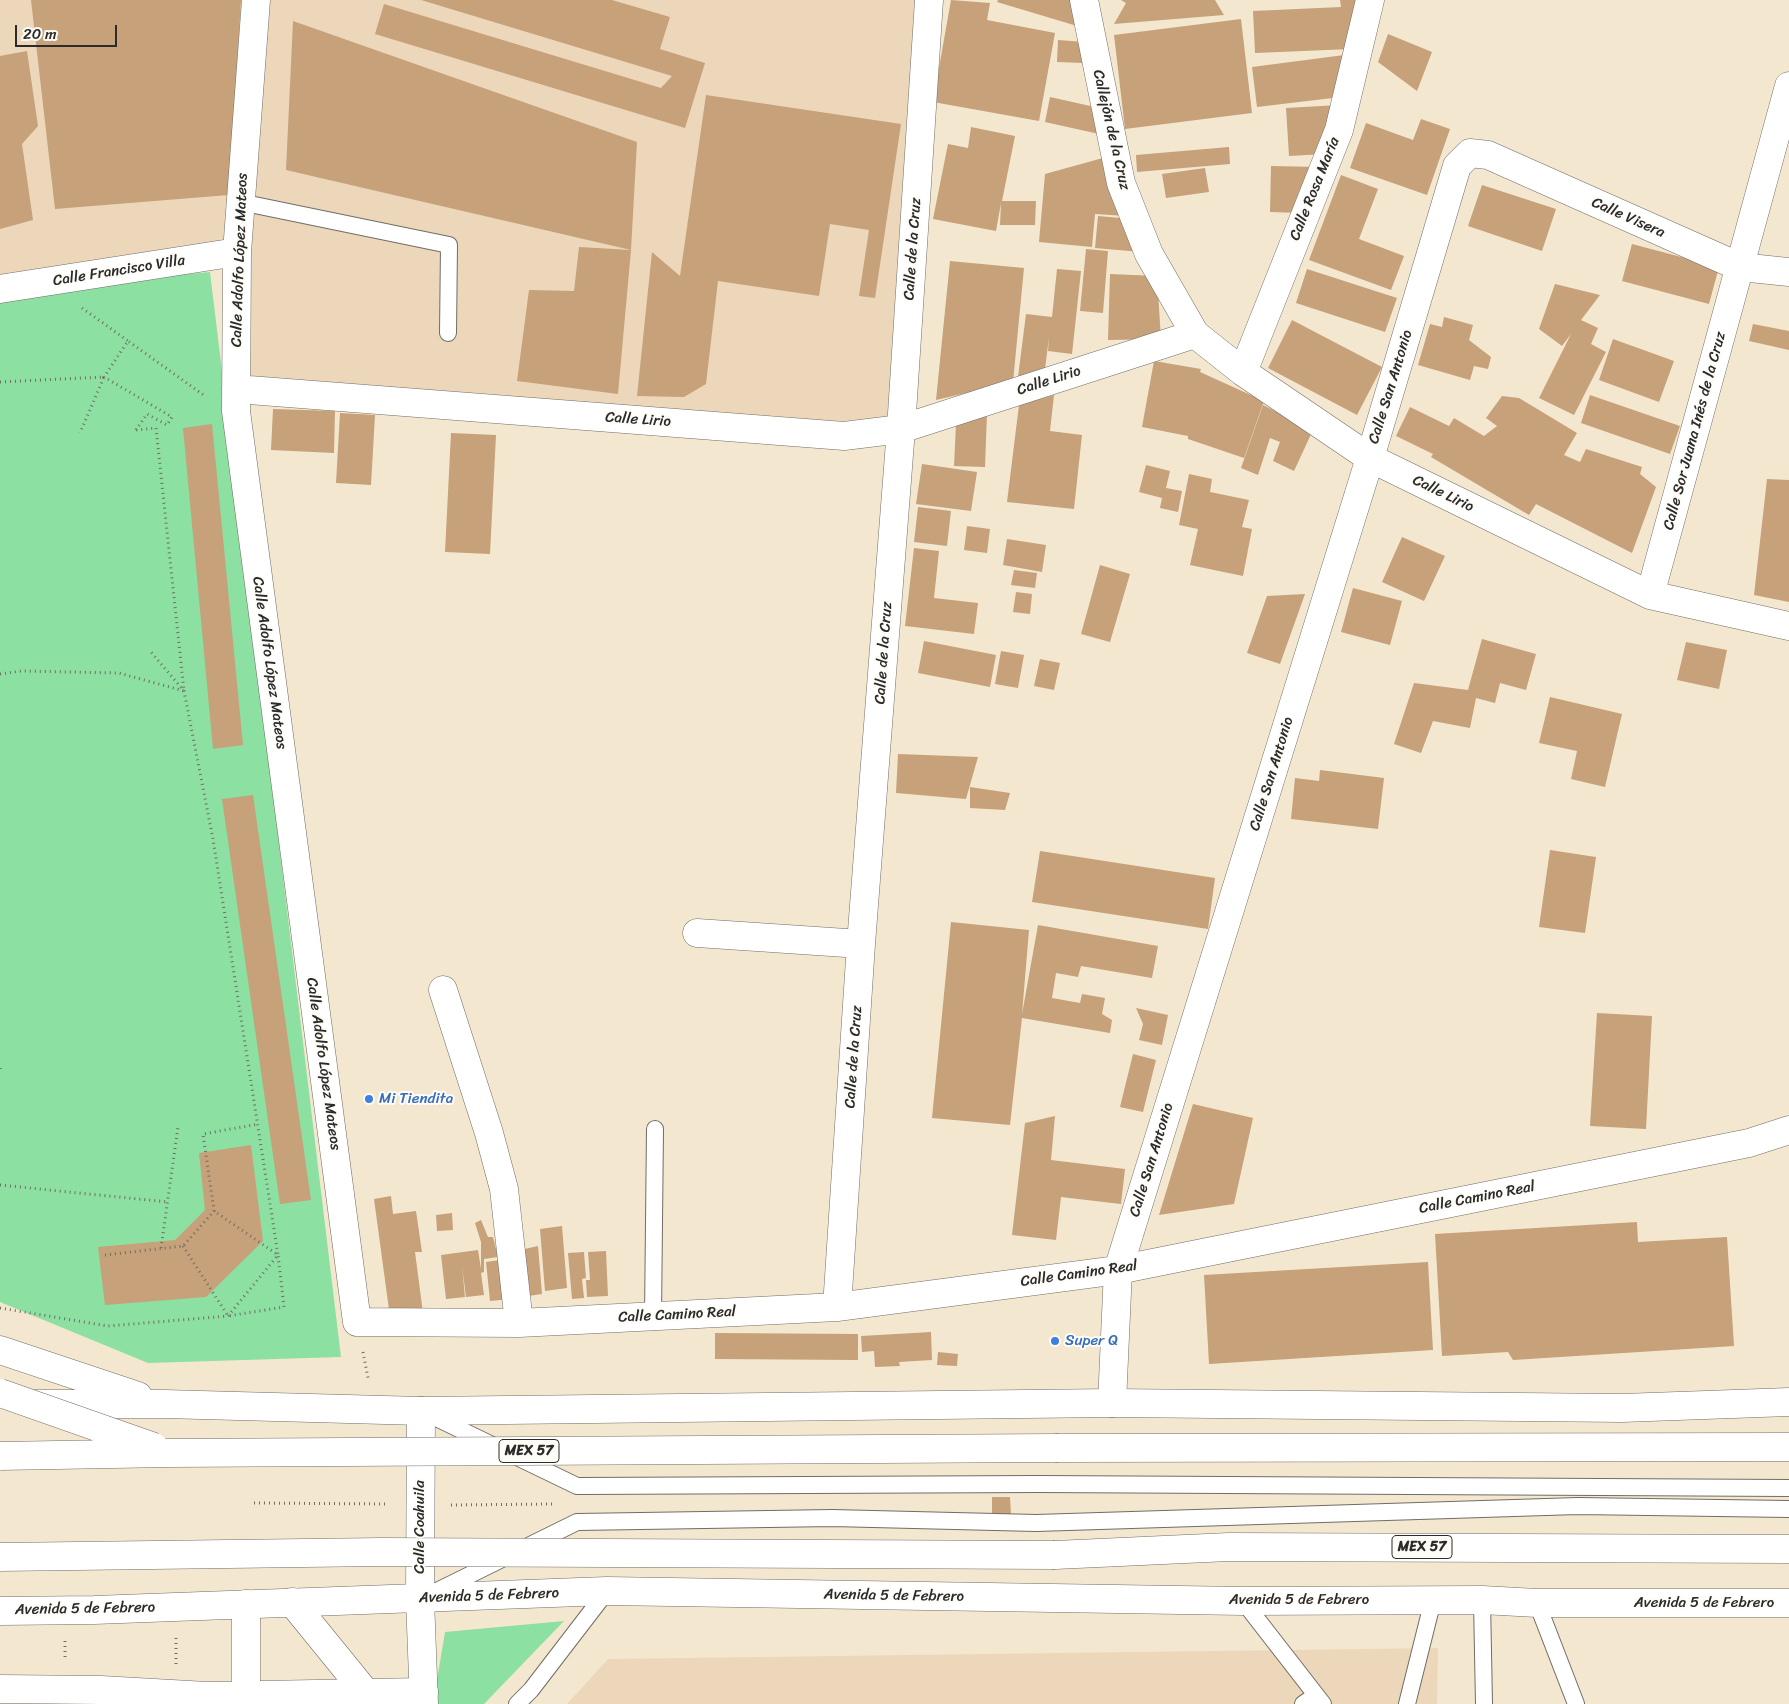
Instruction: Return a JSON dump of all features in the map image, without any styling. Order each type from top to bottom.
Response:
[{"type":"main road","name":"Calle Adolfo López Mateos","points":[[256,0],[237,252],[236,400],[357,1322]]},
{"type":"main road","name":"Calle de la Cruz","points":[[837,1307],[861,944],[901,429],[929,0]]},
{"type":"main road","name":"Callejón de la Cruz","points":[[1084,0],[1121,183],[1149,254],[1195,334]]},
{"type":"main road","name":"Calle Rosa María","points":[[1243,372],[1339,130],[1370,0]]},
{"type":"main road","name":"Calle Sor Juana Inés de la Cruz","points":[[1650,595],[1789,86]]},
{"type":"main road","name":"Calle Visera","points":[[1470,153],[1488,155],[1740,267],[1789,272]]},
{"type":"main road","name":"Calle San Antonio","points":[[1112,1403],[1118,1270],[1370,458],[1457,166],[1470,153]]},
{"type":"main road","name":"Calle Francisco Villa","points":[[0,289],[237,252]]},
{"type":"main road","name":"Calle Lirio","points":[[236,400],[844,436],[901,429],[1195,334],[1243,372],[1370,458],[1650,595],[1789,626]]},
{"type":"main road","points":[[696,933],[861,944]]},
{"type":"main road","points":[[443,990],[489,1133],[504,1189],[519,1323]]},
{"type":"main road","name":"Calle Camino Real","points":[[357,1322],[519,1323],[837,1307],[1118,1270],[1749,1143],[1789,1130]]},
{"type":"main road","points":[[0,1350],[164,1404]]},
{"type":"main road","points":[[0,1393],[170,1452]]},
{"type":"main road","points":[[0,1404],[164,1404],[421,1411],[1112,1403],[1622,1408],[1789,1402]]},
{"type":"main road","name":"Calle Coahuila","points":[[421,1411],[420,1599],[424,1698]]},
{"type":"main road","name":"MEX 57","points":[[0,1456],[170,1452],[1789,1447]]},
{"type":"main road","name":"MEX 57","points":[[0,1557],[381,1552],[1055,1556],[1229,1547],[1789,1549]]},
{"type":"main road","name":"Avenida 5 de Febrero","points":[[0,1611],[420,1599],[607,1591],[1243,1601],[1482,1600],[1537,1603],[1789,1603]]},
{"type":"main road","points":[[292,1602],[366,1698]]},
{"type":"main road","points":[[246,1604],[246,1696]]},
{"type":"main road","points":[[0,1689],[59,1694],[207,1700],[246,1696],[424,1698]]},
{"type":"lane","points":[[240,202],[448,245],[448,333]]},
{"type":"lane","points":[[653,1316],[654,1129]]},
{"type":"lane","points":[[421,1411],[578,1486],[1058,1484],[1789,1488]]},
{"type":"lane","points":[[420,1599],[577,1522],[832,1518],[1036,1524],[1578,1506],[1789,1509]]},
{"type":"lane","points":[[517,1704],[607,1591]]},
{"type":"lane","points":[[1407,1704],[1434,1600]]},
{"type":"lane","points":[[1482,1600],[1484,1704]]},
{"type":"lane","points":[[1243,1601],[1314,1701]]},
{"type":"lane","points":[[1537,1603],[1576,1704]]},
{"type":"path","points":[[49,282],[198,393],[236,400]]},
{"type":"path","points":[[80,433],[104,377],[128,341]]},
{"type":"path","points":[[0,382],[104,377],[172,417],[167,425],[147,414],[136,430],[156,428],[184,690],[213,839],[259,1124],[284,1307],[228,1316],[108,1326],[0,1308]]},
{"type":"path","points":[[150,652],[184,690]]},
{"type":"path","points":[[0,674],[20,671],[119,673],[184,690]]},
{"type":"path","points":[[259,1124],[203,1134],[214,1211],[278,1256]]},
{"type":"path","points":[[162,1248],[178,1127]]},
{"type":"path","points":[[0,1185],[168,1202]]},
{"type":"path","points":[[105,1255],[183,1246],[214,1211]]},
{"type":"path","points":[[183,1246],[228,1316]]},
{"type":"path","points":[[228,1316],[278,1256]]},
{"type":"path","points":[[254,1503],[558,1504]]},
{"type":"path","points":[[59,1694],[65,1610]]},
{"type":"path","points":[[176,1632],[176,1670]]},
{"type":"shaded area","points":[[0,0],[929,0],[901,429],[236,389],[237,252],[0,289]]},
{"type":"shaded area","points":[[1438,1648],[1437,1704],[567,1704],[608,1659]]},
{"type":"green space","points":[[210,272],[341,1357],[148,1363],[0,1302],[0,292]]},
{"type":"green space","points":[[564,1621],[484,1704],[433,1704],[445,1632]]},
{"type":"building","points":[[31,0],[241,0],[229,195],[55,209]]},
{"type":"building","points":[[421,0],[612,0],[670,17],[660,49],[705,63],[685,128],[375,34],[384,4],[661,88],[672,76]]},
{"type":"building","points":[[951,0],[990,3],[987,20],[1055,33],[1039,121],[933,102]]},
{"type":"building","points":[[998,0],[1072,0],[1077,26],[997,2]]},
{"type":"building","points":[[1121,0],[1215,0],[1224,15],[1114,24],[1126,3]]},
{"type":"building","points":[[1340,0],[1363,0],[1351,49],[1255,53],[1253,11],[1341,7]]},
{"type":"building","points":[[1241,19],[1252,113],[1125,129],[1114,35]]},
{"type":"building","points":[[293,21],[637,142],[631,250],[286,170]]},
{"type":"building","points":[[1388,34],[1432,52],[1417,91],[1378,62]]},
{"type":"building","points":[[1058,40],[1084,42],[1083,63],[1057,62]]},
{"type":"building","points":[[27,51],[38,126],[22,144],[33,220],[0,229],[0,56]]},
{"type":"building","points":[[1352,54],[1341,97],[1257,107],[1252,67]]},
{"type":"building","points":[[706,95],[901,124],[875,298],[859,296],[869,230],[830,224],[819,296],[718,281],[706,384],[684,397],[637,396],[652,252],[680,276]]},
{"type":"building","points":[[1050,97],[1095,107],[1099,134],[1045,122]]},
{"type":"building","points":[[1339,105],[1324,154],[1289,156],[1286,108]]},
{"type":"building","points":[[1421,119],[1450,129],[1427,195],[1350,168],[1366,123],[1413,140]]},
{"type":"building","points":[[971,127],[1015,136],[1002,201],[1036,201],[1035,225],[1000,225],[1001,203],[996,231],[933,219],[948,144],[968,148]]},
{"type":"building","points":[[1229,147],[1230,164],[1137,172],[1136,155]]},
{"type":"building","points":[[1110,156],[1126,216],[1095,214],[1092,247],[1039,242],[1045,174]]},
{"type":"building","points":[[1271,166],[1319,167],[1300,213],[1270,212]]},
{"type":"building","points":[[1205,168],[1209,192],[1166,198],[1162,174]]},
{"type":"building","points":[[1341,175],[1378,189],[1359,239],[1404,256],[1391,290],[1309,260]]},
{"type":"building","points":[[1482,185],[1556,209],[1542,251],[1468,226]]},
{"type":"building","points":[[1098,216],[1131,219],[1141,252],[1095,248]]},
{"type":"building","points":[[1632,244],[1719,267],[1709,304],[1622,281]]},
{"type":"building","points":[[579,247],[631,250],[618,394],[517,381],[529,290],[574,291]]},
{"type":"building","points":[[1086,249],[1108,251],[1103,313],[1080,311]]},
{"type":"building","points":[[950,261],[1024,268],[1013,382],[936,400]]},
{"type":"building","points":[[1057,269],[1081,271],[1072,354],[1048,351],[1049,337],[1044,377],[1017,385],[1026,314],[1052,317]]},
{"type":"building","points":[[1307,269],[1397,298],[1385,332],[1296,303]]},
{"type":"building","points":[[1110,274],[1157,276],[1161,339],[1108,340]]},
{"type":"building","points":[[1555,284],[1600,295],[1581,320],[1598,328],[1591,344],[1606,352],[1574,415],[1539,398],[1571,334],[1562,346],[1539,329]]},
{"type":"building","points":[[1444,317],[1473,325],[1469,340],[1491,357],[1488,369],[1474,366],[1470,380],[1418,365],[1430,324],[1442,327]]},
{"type":"building","points":[[1292,320],[1382,367],[1357,415],[1268,368]]},
{"type":"building","points":[[1753,324],[1789,331],[1789,350],[1749,341]]},
{"type":"building","points":[[1613,339],[1674,361],[1659,402],[1599,380]]},
{"type":"building","points":[[1154,361],[1201,369],[1200,372],[1264,401],[1244,458],[1188,439],[1188,436],[1142,427]]},
{"type":"building","points":[[1054,395],[1050,431],[1082,435],[1074,509],[1007,502],[1019,405]]},
{"type":"building","points":[[1590,395],[1680,426],[1670,454],[1581,423]]},
{"type":"building","points":[[1502,396],[1519,398],[1577,433],[1564,455],[1580,462],[1586,449],[1642,467],[1640,474],[1656,487],[1632,553],[1536,504],[1529,515],[1431,457],[1433,454],[1396,436],[1410,407],[1449,426],[1454,418],[1484,436],[1497,426],[1486,418]]},
{"type":"building","points":[[1263,405],[1313,430],[1294,471],[1273,461],[1280,442],[1270,438],[1258,475],[1241,468]]},
{"type":"building","points":[[273,409],[335,411],[334,453],[271,450]]},
{"type":"building","points":[[340,413],[375,415],[371,485],[336,483]]},
{"type":"building","points":[[987,413],[985,467],[954,466],[956,424]]},
{"type":"building","points":[[212,424],[243,745],[213,749],[183,428]]},
{"type":"building","points":[[451,433],[496,435],[490,554],[445,552]]},
{"type":"building","points":[[922,464],[977,472],[971,511],[916,504]]},
{"type":"building","points":[[1146,465],[1170,471],[1166,488],[1182,491],[1178,512],[1160,508],[1162,498],[1139,492]]},
{"type":"building","points":[[1189,474],[1212,479],[1210,492],[1249,500],[1242,527],[1252,529],[1243,576],[1190,565],[1198,529],[1179,525]]},
{"type":"building","points":[[1767,479],[1789,480],[1789,602],[1754,595]]},
{"type":"building","points":[[918,507],[951,511],[947,546],[914,542]]},
{"type":"building","points":[[967,526],[990,529],[987,553],[964,550]]},
{"type":"building","points":[[1402,537],[1445,556],[1424,601],[1382,582]]},
{"type":"building","points":[[1007,539],[1046,545],[1042,572],[1003,565]]},
{"type":"building","points":[[914,548],[939,551],[934,598],[978,603],[974,634],[905,626]]},
{"type":"building","points":[[1100,565],[1130,574],[1110,642],[1081,634]]},
{"type":"building","points":[[1014,570],[1037,573],[1035,588],[1011,585]]},
{"type":"building","points":[[1353,588],[1402,601],[1390,645],[1341,632]]},
{"type":"building","points":[[1016,592],[1032,594],[1030,614],[1013,612]]},
{"type":"building","points":[[1305,594],[1280,664],[1247,653],[1267,596]]},
{"type":"building","points":[[1482,639],[1536,654],[1526,690],[1500,683],[1495,703],[1476,698],[1470,728],[1433,721],[1421,753],[1394,744],[1414,683],[1468,690]]},
{"type":"building","points":[[924,641],[996,655],[990,687],[918,673]]},
{"type":"building","points":[[1686,642],[1727,650],[1719,689],[1677,680]]},
{"type":"building","points":[[1001,651],[1024,655],[1018,688],[995,684]]},
{"type":"building","points":[[1040,659],[1060,663],[1054,690],[1034,686]]},
{"type":"building","points":[[1550,697],[1622,714],[1605,787],[1571,779],[1577,751],[1539,743]]},
{"type":"building","points":[[898,754],[978,757],[966,799],[896,793]]},
{"type":"building","points":[[1320,770],[1384,778],[1378,829],[1291,819],[1295,778],[1319,781]]},
{"type":"building","points":[[970,787],[1010,793],[1005,810],[970,808]]},
{"type":"building","points":[[253,795],[311,1200],[280,1204],[222,799]]},
{"type":"building","points":[[1550,850],[1596,857],[1585,933],[1539,927]]},
{"type":"building","points":[[1040,851],[1215,878],[1208,929],[1032,902]]},
{"type":"building","points":[[951,922],[1029,930],[1022,1014],[1038,925],[1158,946],[1152,978],[1081,966],[1078,977],[1056,973],[1052,998],[1080,1003],[1082,994],[1105,998],[1102,1014],[1112,1020],[1110,1033],[1022,1018],[1010,1125],[932,1118]]},
{"type":"building","points":[[1136,1008],[1168,1015],[1162,1045],[1139,1040],[1143,1024]]},
{"type":"building","points":[[1597,1013],[1652,1016],[1646,1129],[1590,1126]]},
{"type":"building","points":[[1133,1054],[1156,1060],[1143,1112],[1120,1107]]},
{"type":"building","points":[[1193,1104],[1253,1118],[1234,1204],[1159,1215]]},
{"type":"building","points":[[1055,1116],[1051,1160],[1125,1169],[1121,1204],[1061,1197],[1056,1240],[1012,1235],[1025,1123]]},
{"type":"building","points":[[251,1145],[263,1241],[206,1297],[105,1305],[98,1247],[175,1240],[205,1210],[199,1153]]},
{"type":"building","points":[[391,1196],[393,1214],[416,1211],[422,1252],[415,1252],[423,1313],[390,1317],[374,1199]]},
{"type":"building","points":[[452,1213],[453,1230],[437,1231],[436,1215]]},
{"type":"building","points":[[481,1220],[488,1237],[493,1237],[498,1257],[484,1259],[484,1272],[481,1273],[484,1295],[466,1297],[462,1266],[465,1297],[446,1299],[441,1255],[478,1250],[481,1269],[481,1242],[475,1223]]},
{"type":"building","points":[[1637,1222],[1638,1242],[1727,1237],[1734,1346],[1513,1360],[1508,1352],[1442,1356],[1435,1234]]},
{"type":"building","points":[[562,1226],[567,1288],[545,1291],[540,1229]]},
{"type":"building","points":[[538,1246],[542,1294],[521,1297],[516,1251]]},
{"type":"building","points":[[606,1251],[608,1296],[587,1297],[586,1280],[590,1280],[588,1252]]},
{"type":"building","points":[[584,1252],[586,1278],[582,1279],[584,1298],[572,1299],[568,1253]]},
{"type":"building","points":[[507,1259],[511,1299],[490,1301],[486,1262]]},
{"type":"building","points":[[1428,1262],[1433,1350],[1209,1364],[1204,1275]]},
{"type":"building","points":[[931,1332],[932,1360],[899,1362],[900,1366],[875,1367],[874,1351],[862,1352],[861,1336]]},
{"type":"building","points":[[715,1333],[858,1334],[858,1360],[715,1359]]},
{"type":"building","points":[[938,1352],[958,1354],[957,1366],[937,1365]]},
{"type":"building","points":[[992,1497],[1010,1497],[1011,1515],[992,1515]]},
{"type":"place","name":"Mi Tiendita","points":[[369,1099]]},
{"type":"place","name":"Super Q","points":[[1055,1341]]}]
